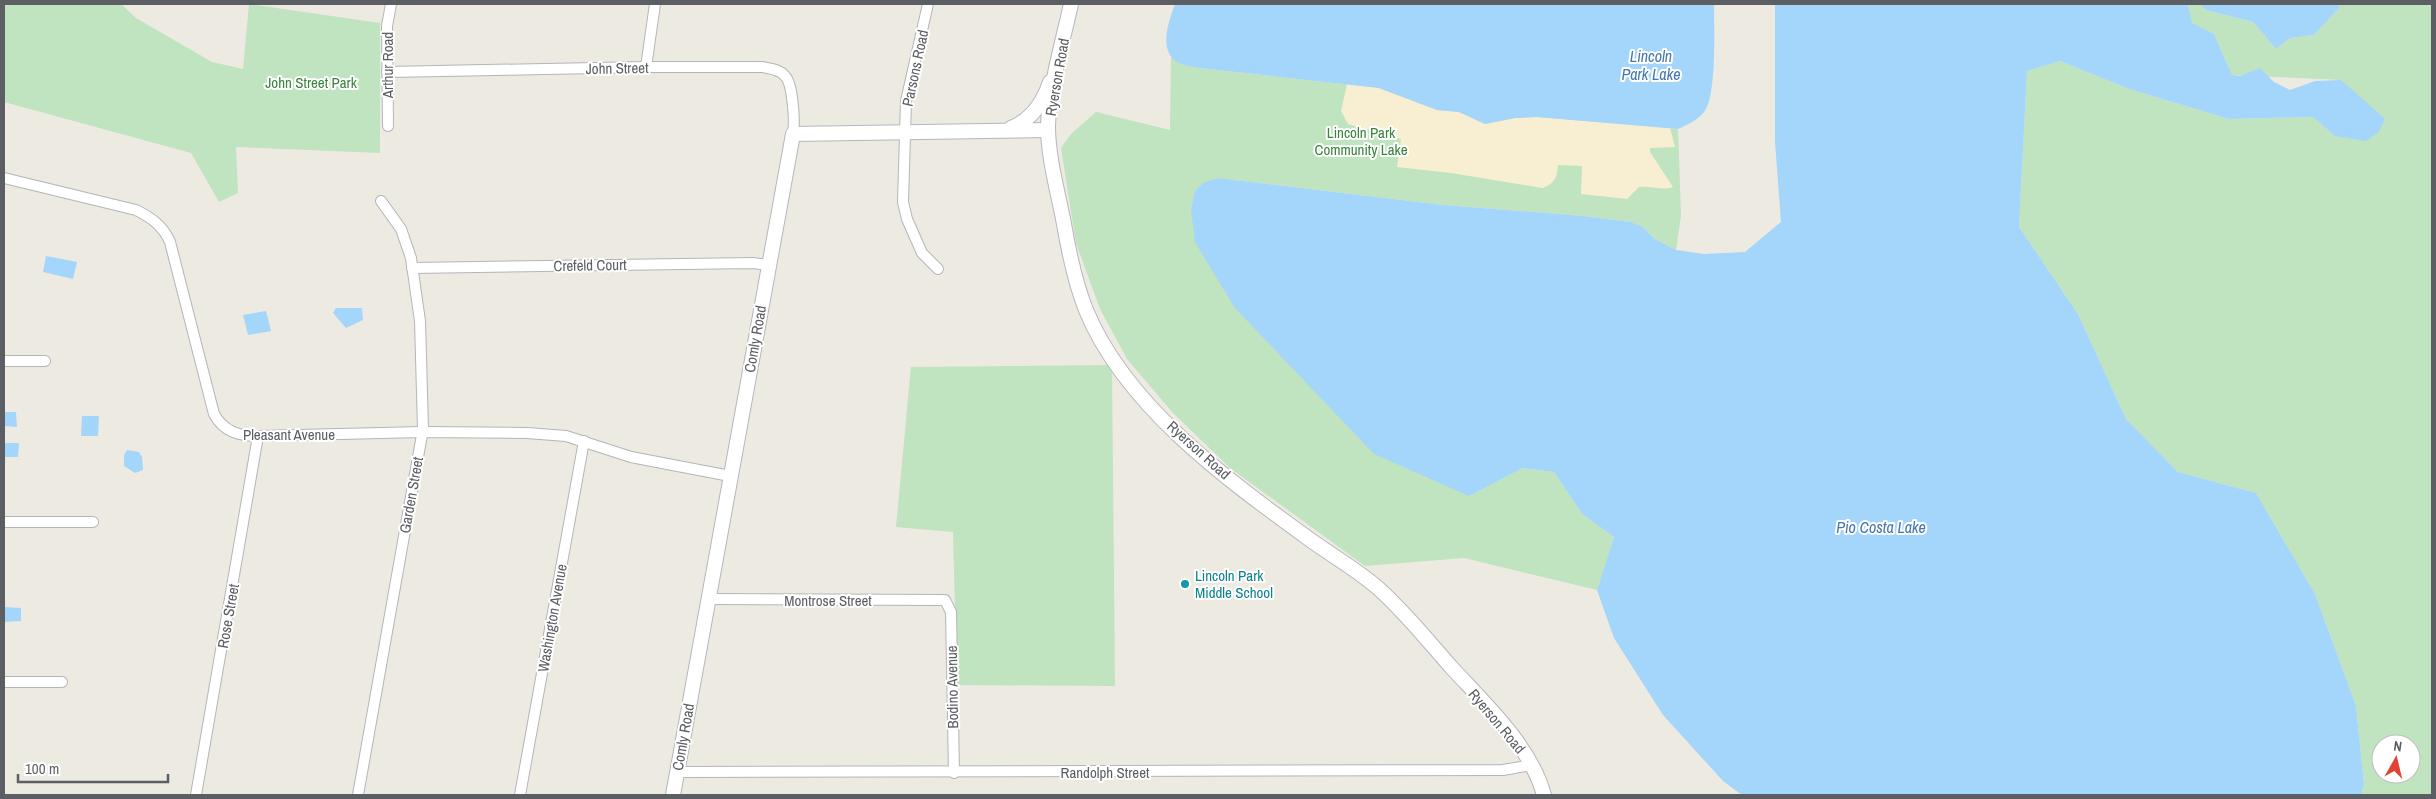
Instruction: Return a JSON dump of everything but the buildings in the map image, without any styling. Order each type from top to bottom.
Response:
[{"type":"main road","name":"Ryerson Road","points":[[1071,4],[1062,43],[1048,130],[1065,232],[1082,296],[1100,337],[1119,366],[1158,413],[1209,461],[1308,538],[1356,570],[1398,606],[1497,717],[1540,778],[1544,795]]},
{"type":"main road","points":[[1008,130],[1026,120],[1038,108],[1048,89],[1062,43]]},
{"type":"main road","points":[[793,134],[1048,130]]},
{"type":"main road","name":"Comly Road","points":[[674,795],[793,134]]},
{"type":"street","name":"Arthur Road","points":[[388,126],[387,26],[392,4]]},
{"type":"street","points":[[646,67],[655,4]]},
{"type":"street","name":"Parsons Road","points":[[928,4],[906,101],[903,202],[907,219],[922,252],[938,269]]},
{"type":"street","name":"John Street","points":[[387,72],[646,67],[763,67],[777,70],[790,83],[793,134]]},
{"type":"street","name":"Pleasant Avenue","points":[[4,178],[136,210],[154,220],[170,242],[214,414],[222,425],[233,433],[258,436],[422,432],[527,433],[566,436],[584,441],[609,452],[730,476]]},
{"type":"street","name":"Garden Street","points":[[358,795],[422,432],[420,321],[412,268],[401,229],[381,201]]},
{"type":"street","name":"Crefeld Court","points":[[412,268],[753,263],[768,265]]},
{"type":"street","points":[[4,361],[45,361]]},
{"type":"street","name":"Rose Street","points":[[196,795],[258,436]]},
{"type":"street","name":"Washington Avenue","points":[[520,795],[584,441]]},
{"type":"street","points":[[4,522],[92,522]]},
{"type":"street","name":"Montrose Street","points":[[708,599],[930,598],[946,602]]},
{"type":"street","name":"Bodino Avenue","points":[[946,602],[951,612],[954,773]]},
{"type":"street","points":[[4,682],[62,682]]},
{"type":"street","name":"Randolph Street","points":[[677,772],[954,773],[1503,770],[1532,765]]},
{"type":"green space","name":"John Street Park","points":[[4,4],[121,4],[136,18],[212,62],[243,69],[249,4],[380,23],[380,153],[236,147],[238,193],[219,202],[191,153],[4,102]]},
{"type":"green space","points":[[2188,4],[2200,4],[2206,10],[2253,22],[2276,49],[2290,38],[2314,35],[2340,7],[2339,4],[2432,4],[2432,795],[2361,795],[2364,784],[2356,706],[2315,594],[2256,493],[2178,472],[2126,419],[2078,314],[2019,227],[2027,71],[2060,61],[2129,89],[2229,119],[2313,117],[2335,136],[2341,80],[2232,75],[2214,34],[2192,24]]},
{"type":"green space","name":"Lincoln Park Community Lake","points":[[1171,57],[1179,63],[1199,68],[1379,88],[1617,124],[1678,129],[1681,216],[1676,250],[1655,239],[1643,227],[1631,222],[1584,216],[1443,205],[1218,178],[1198,188],[1191,209],[1469,496],[1523,468],[1554,472],[1582,514],[1614,537],[1597,590],[1464,558],[1365,566],[1230,468],[1173,413],[1127,359],[1100,309],[1076,243],[1061,148],[1071,134],[1096,112],[1170,130]]},
{"type":"green space","points":[[1110,365],[1112,368],[1115,686],[957,685],[953,532],[896,527],[911,367]]},
{"type":"sand","points":[[1347,84],[1379,88],[1437,110],[1459,112],[1485,124],[1515,118],[1537,117],[1670,128],[1675,147],[1650,148],[1650,152],[1673,187],[1665,189],[1639,187],[1627,199],[1581,194],[1582,166],[1558,165],[1555,180],[1543,188],[1451,173],[1397,167],[1401,139],[1348,124],[1341,111]]},
{"type":"water","name":"Lincoln Park Lake","points":[[1175,4],[1714,4],[1714,60],[1711,92],[1708,104],[1702,115],[1678,129],[1537,117],[1515,118],[1485,124],[1459,112],[1437,110],[1379,88],[1199,68],[1179,63],[1172,58],[1166,44],[1168,27]]},
{"type":"water","name":"Pio Costa Lake","points":[[1775,4],[2188,4],[2192,23],[2214,34],[2232,75],[2240,76],[2260,68],[2274,82],[2290,90],[2315,81],[2341,80],[2385,119],[2379,132],[2366,141],[2335,136],[2313,117],[2229,119],[2129,89],[2060,61],[2027,71],[2019,227],[2078,314],[2126,419],[2178,472],[2256,493],[2315,594],[2356,706],[2364,784],[2361,795],[1742,795],[1723,781],[1663,715],[1614,638],[1597,590],[1614,537],[1582,514],[1554,472],[1523,468],[1469,496],[1374,454],[1235,308],[1195,242],[1191,209],[1195,191],[1203,183],[1218,178],[1443,205],[1584,216],[1631,222],[1643,227],[1655,239],[1676,250],[1704,254],[1745,252],[1781,222],[1775,142]]},
{"type":"water","points":[[2200,4],[2339,4],[2340,7],[2314,35],[2290,38],[2276,49],[2253,22],[2206,10]]},
{"type":"water","points":[[46,256],[77,262],[73,279],[43,272]]},
{"type":"water","points":[[336,308],[362,308],[363,320],[346,328],[333,313]]},
{"type":"water","points":[[266,311],[271,331],[248,335],[243,315]]},
{"type":"water","points":[[4,412],[16,412],[17,427],[4,426]]},
{"type":"water","points":[[82,416],[99,416],[98,436],[81,436]]},
{"type":"water","points":[[4,443],[19,443],[18,457],[4,457]]},
{"type":"water","points":[[127,450],[139,452],[142,457],[143,470],[135,473],[124,466],[124,455]]},
{"type":"water","points":[[4,607],[21,608],[21,621],[4,622]]},
{"type":"place","name":"Lincoln Park Middle School","points":[[1185,584]]}]
